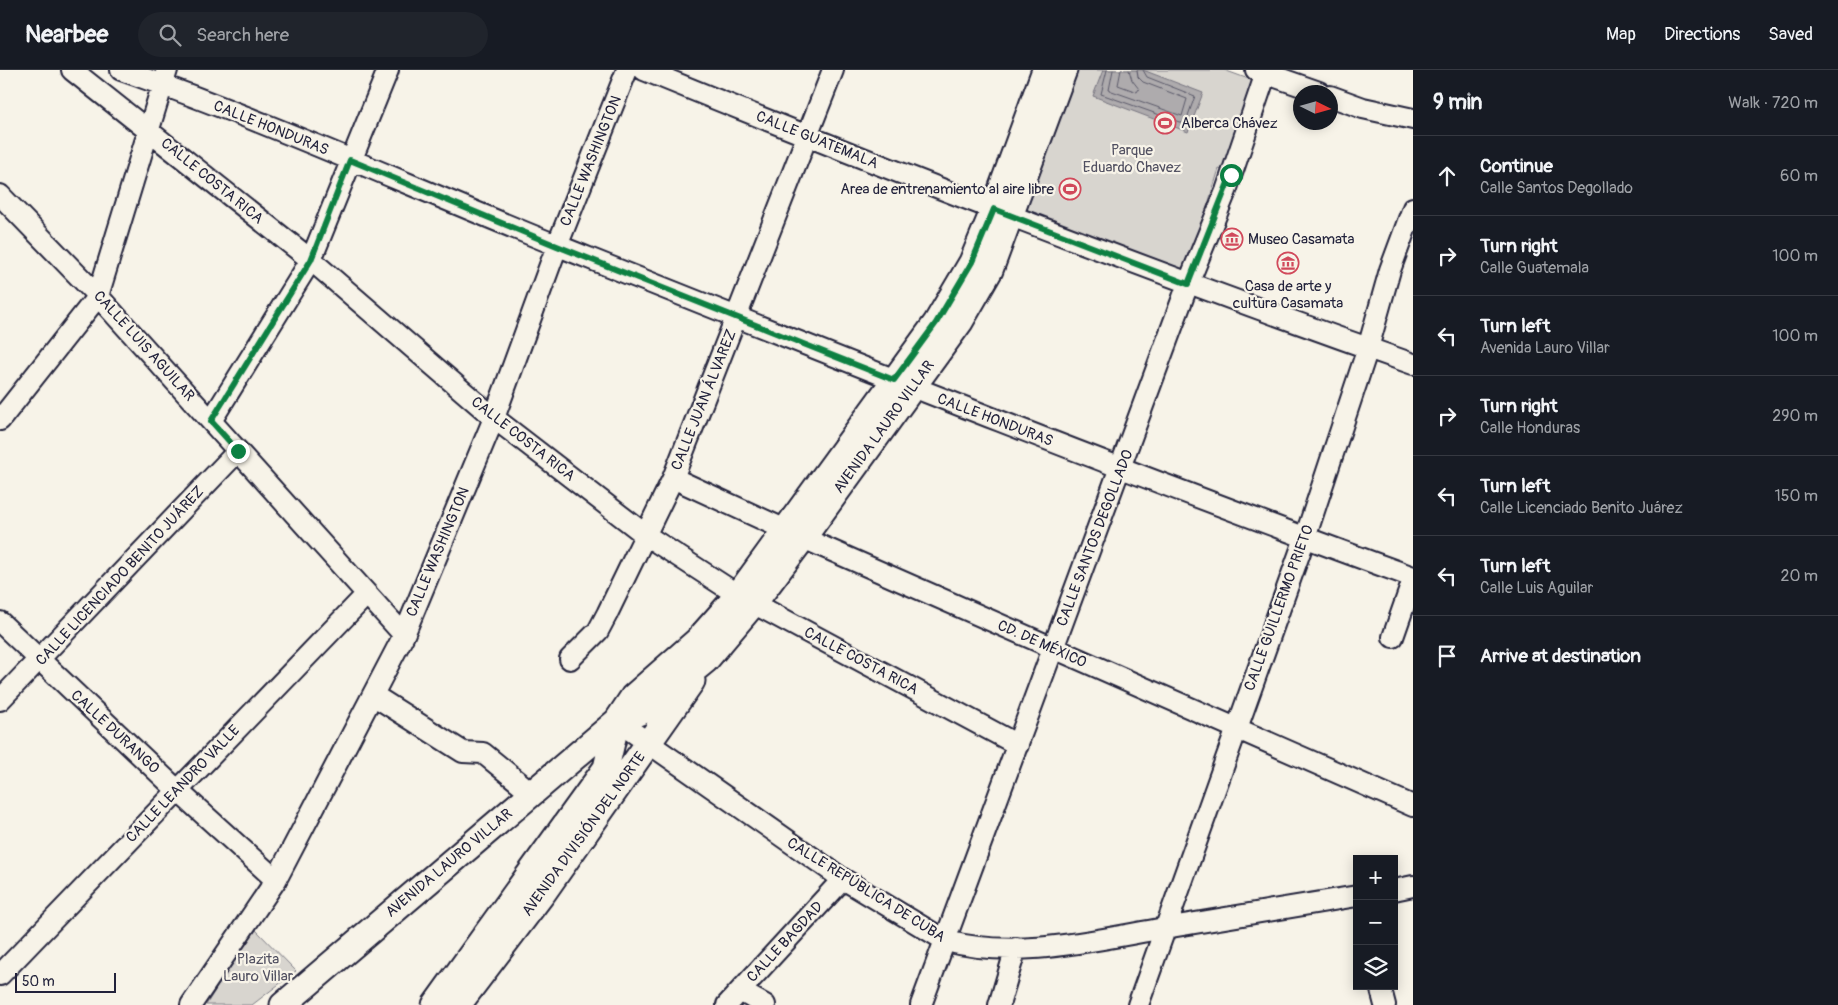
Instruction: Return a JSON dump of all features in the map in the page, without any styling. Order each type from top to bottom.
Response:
[{"type":"main road","name":"AVENIDA LAURO VILLAR","points":[[283,1005],[532,792],[617,722],[645,710],[706,660],[746,599],[903,384],[960,322],[973,300],[990,270],[1002,212],[1045,70]]},
{"type":"main road","name":"AVENIDA LAURO VILLAR","points":[[1002,212],[1064,70]]},
{"type":"main road","name":"AVENIDA LAURO VILLAR","points":[[617,722],[634,697],[746,599]]},
{"type":"main road","name":"AVENIDA DIVISIÓN DEL NORTE","points":[[435,1005],[648,745],[706,660]]},
{"type":"main road","name":"AVENIDA DIVISIÓN DEL NORTE","points":[[458,1005],[606,768],[617,722]]},
{"type":"street","name":"CALLE COSTA RICA","points":[[72,70],[311,260],[494,418],[647,536],[746,599],[1018,745]]},
{"type":"street","name":"CALLE HONDURAS","points":[[121,70],[165,77],[350,160],[557,246],[1121,469],[1413,579]]},
{"type":"street","points":[[211,421],[311,260],[388,70]]},
{"type":"street","name":"CALLE WASHINGTON","points":[[190,1005],[276,880],[404,635],[494,418],[557,246],[627,70]]},
{"type":"street","name":"CALLE GUATEMALA","points":[[644,70],[808,137],[1188,284],[1413,364]]},
{"type":"street","name":"CALLE JUAN ÁLVAREZ","points":[[570,659],[598,630],[647,536],[673,478],[833,70]]},
{"type":"street","points":[[1263,71],[1300,85]]},
{"type":"street","name":"CALLE SANTOS DEGOLLADO","points":[[922,1005],[1188,284],[1226,191],[1263,71]]},
{"type":"street","points":[[0,420],[98,296],[165,77]]},
{"type":"street","points":[[1338,99],[1363,108],[1413,119]]},
{"type":"street","name":"CALLE LUIS AGUILAR","points":[[0,195],[98,296],[404,635]]},
{"type":"street","name":"CALLE GUILLERMO PRIETO","points":[[1138,1005],[1305,538],[1368,348],[1390,270],[1413,208]]},
{"type":"street","name":"CALLE LICENCIADO BENITO JUÁREZ","points":[[0,700],[40,661],[238,451]]},
{"type":"street","name":"CD. DE MÉXICO","points":[[673,478],[1053,649],[1413,806]]},
{"type":"street","points":[[1393,637],[1413,579]]},
{"type":"street","name":"CALLE LEANDRO VALLE","points":[[0,975],[367,594]]},
{"type":"street","name":"CALLE DURANGO","points":[[0,622],[177,790],[276,880]]},
{"type":"street","points":[[372,695],[463,752],[483,753],[532,792]]},
{"type":"street","name":"CALLE REPÚBLICA DE CUBA","points":[[617,722],[843,879],[946,941],[967,945],[1016,948],[1070,945],[1165,928],[1353,899]]},
{"type":"street","name":"CALLE BAGDAD","points":[[733,998],[843,879]]},
{"type":"street","points":[[999,1005],[1016,948]]},
{"type":"street","points":[[1381,990],[1385,1005]]},
{"type":"street","points":[[733,998],[765,1005]]},
{"type":"green space","name":"Parque Eduardo Chavez","points":[[1072,70],[1224,70],[1254,81],[1222,170],[1219,169],[1186,274],[1020,208]]},
{"type":"green space","name":"Plazita Lauro Villar","points":[[254,928],[296,971],[252,1005],[206,1005]]},
{"type":"water","points":[[1103,70],[1143,70],[1203,93],[1188,132],[1093,96]]},
{"type":"place","name":"Alberca Chávez","points":[[1165,123]]},
{"type":"place","name":"Area de entrenamiento al aire libre","points":[[1070,189]]},
{"type":"place","name":"Museo Casamata","points":[[1232,239]]},
{"type":"place","name":"Casa de arte y cultura Casamata","points":[[1288,263]]},
{"type":"route","points":[[238,451],[211,421],[311,260],[350,160],[557,246],[894,380],[936,323],[972,262],[994,209],[1188,284],[1231,175]]}]
